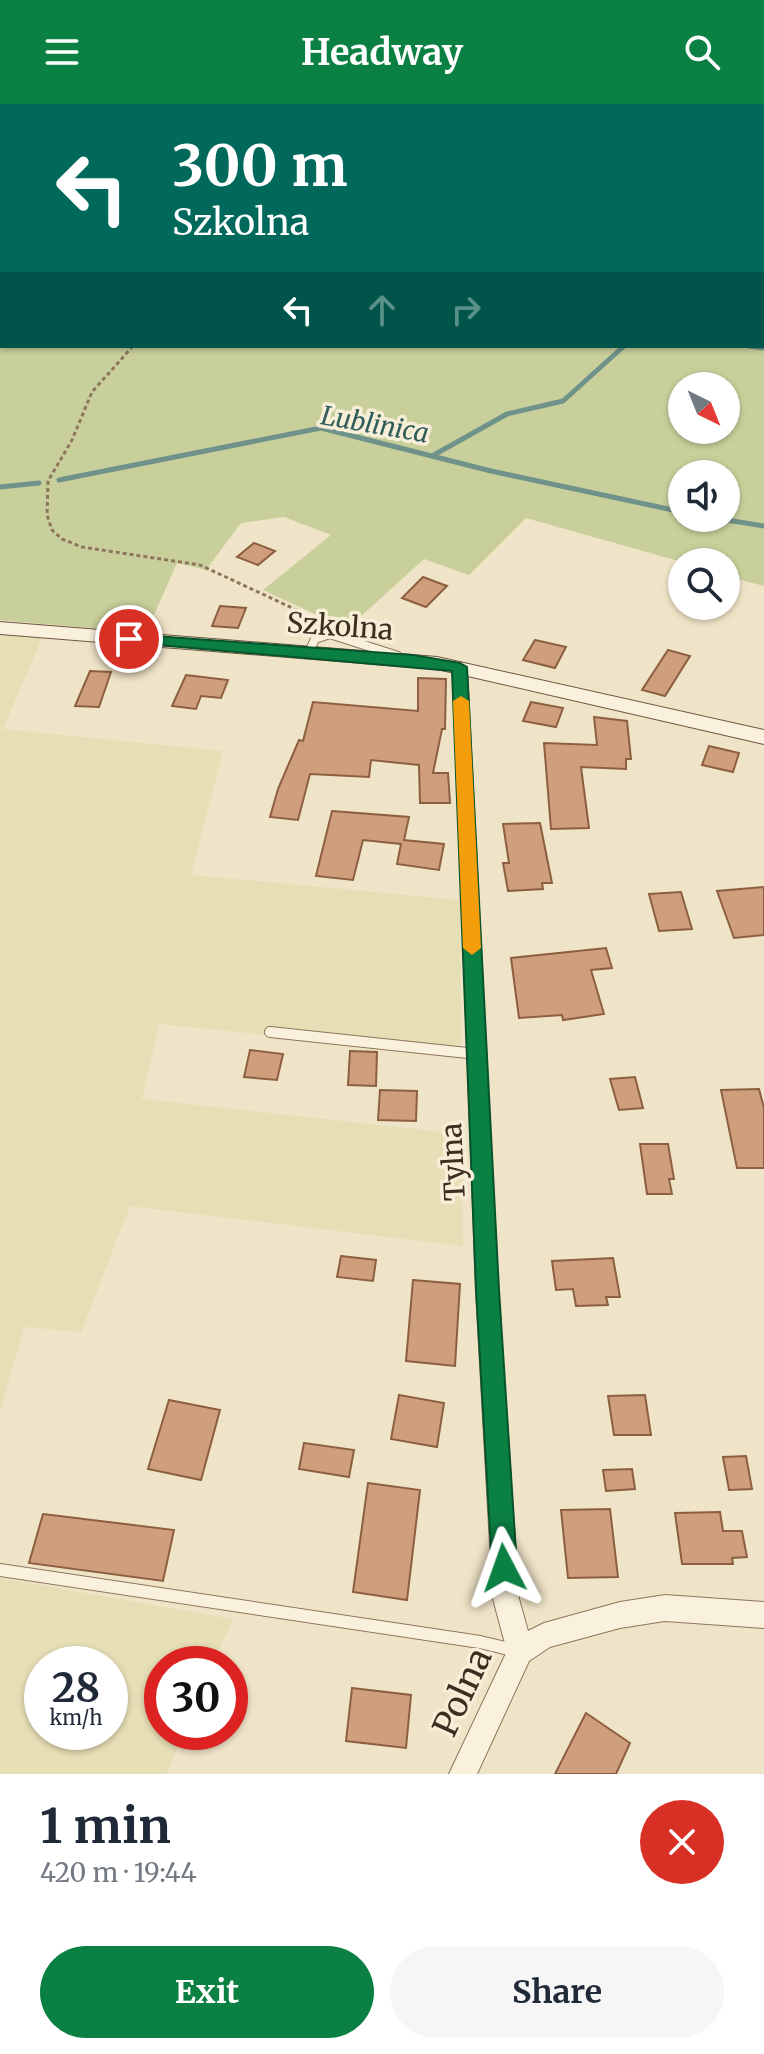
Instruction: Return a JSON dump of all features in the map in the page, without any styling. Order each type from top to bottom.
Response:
[{"type":"street","name":"Szkolna","points":[[0,628],[413,660],[460,667],[764,737]]},
{"type":"street","name":"Tylna","points":[[460,667],[506,1599],[520,1652]]},
{"type":"street","name":"Polna","points":[[463,1774],[520,1652],[544,1636],[665,1608],[764,1615]]},
{"type":"lane","points":[[305,626],[413,660]]},
{"type":"lane","points":[[309,652],[315,639],[330,635]]},
{"type":"lane","points":[[270,1032],[477,1054]]},
{"type":"lane","points":[[0,1570],[480,1642],[520,1652]]},
{"type":"path","points":[[131,348],[92,392],[72,440],[48,481],[47,515],[52,530],[62,539],[82,547],[200,565],[311,617]]},
{"type":"shaded area","points":[[0,634],[42,638],[3,729],[223,751],[191,875],[460,900],[461,1055],[159,1024],[142,1099],[461,1134],[463,1246],[130,1206],[81,1332],[24,1327],[0,1411]]},
{"type":"shaded area","points":[[0,1578],[233,1619],[221,1646],[144,1646],[144,1750],[176,1750],[166,1774],[0,1774]]},
{"type":"green space","points":[[0,348],[764,348],[764,586],[740,580],[740,548],[668,548],[668,558],[526,518],[469,575],[424,559],[347,629],[263,590],[331,535],[284,517],[241,523],[206,570],[177,563],[146,633],[0,620]]},
{"type":"building","points":[[254,543],[275,551],[258,565],[237,557]]},
{"type":"building","points":[[423,577],[447,586],[426,607],[402,598]]},
{"type":"building","points":[[220,606],[246,608],[238,628],[212,626]]},
{"type":"building","points":[[535,640],[566,647],[555,668],[523,660]]},
{"type":"building","points":[[668,650],[690,656],[665,696],[642,690]]},
{"type":"building","points":[[90,671],[111,672],[99,707],[75,706]]},
{"type":"building","points":[[186,675],[228,680],[221,698],[201,696],[196,709],[172,706]]},
{"type":"building","points":[[418,678],[446,679],[445,729],[442,729],[433,773],[448,773],[450,803],[420,803],[419,765],[371,760],[369,777],[310,774],[298,820],[270,817],[299,740],[303,741],[313,702],[418,711]]},
{"type":"building","points":[[531,702],[563,708],[556,727],[523,721]]},
{"type":"building","points":[[594,717],[627,721],[631,759],[626,759],[626,769],[581,767],[589,828],[551,829],[544,743],[597,745]]},
{"type":"building","points":[[709,746],[739,753],[733,772],[702,765]]},
{"type":"building","points":[[332,811],[409,817],[404,840],[444,844],[439,870],[397,864],[401,844],[363,840],[353,880],[316,876]]},
{"type":"building","points":[[540,823],[552,883],[542,883],[543,889],[508,891],[503,863],[509,863],[503,824]]},
{"type":"building","points":[[764,887],[764,935],[734,938],[717,891]]},
{"type":"building","points":[[681,892],[692,929],[659,931],[649,894]]},
{"type":"building","points":[[606,948],[612,968],[591,970],[604,1014],[563,1020],[562,1015],[519,1018],[511,958]]},
{"type":"building","points":[[250,1050],[283,1054],[277,1080],[244,1077]]},
{"type":"building","points":[[350,1051],[377,1052],[376,1086],[348,1085]]},
{"type":"building","points":[[635,1077],[643,1108],[619,1110],[610,1079]]},
{"type":"building","points":[[759,1089],[764,1108],[764,1168],[737,1168],[721,1090]]},
{"type":"building","points":[[380,1090],[417,1091],[416,1121],[378,1120]]},
{"type":"building","points":[[640,1144],[668,1144],[674,1179],[669,1179],[672,1194],[647,1194]]},
{"type":"building","points":[[341,1256],[376,1260],[373,1281],[337,1277]]},
{"type":"building","points":[[613,1258],[620,1297],[606,1297],[608,1305],[576,1306],[573,1289],[556,1290],[552,1261]]},
{"type":"building","points":[[413,1280],[460,1284],[455,1366],[406,1361]]},
{"type":"building","points":[[399,1395],[444,1403],[437,1447],[391,1439]]},
{"type":"building","points":[[645,1395],[651,1435],[614,1435],[608,1396]]},
{"type":"building","points":[[169,1400],[220,1410],[201,1480],[148,1469]]},
{"type":"building","points":[[304,1443],[354,1450],[349,1477],[299,1469]]},
{"type":"building","points":[[746,1456],[752,1489],[729,1490],[723,1457]]},
{"type":"building","points":[[632,1469],[635,1489],[606,1491],[603,1470]]},
{"type":"building","points":[[368,1483],[420,1490],[407,1600],[353,1592]]},
{"type":"building","points":[[610,1509],[618,1577],[568,1578],[561,1510]]},
{"type":"building","points":[[720,1512],[723,1531],[742,1531],[747,1557],[732,1558],[733,1564],[682,1564],[675,1513]]},
{"type":"building","points":[[43,1514],[174,1530],[163,1581],[29,1563]]},
{"type":"building","points":[[352,1688],[411,1695],[406,1748],[346,1741]]},
{"type":"building","points":[[586,1713],[630,1743],[616,1774],[555,1774]]},
{"type":"waterway","points":[[432,456],[507,414],[563,401],[622,348]]},
{"type":"waterway","name":"Lublinica","points":[[59,480],[321,428],[491,471],[668,509]]},
{"type":"waterway","name":"Lublinica","points":[[0,487],[39,483]]},
{"type":"waterway","name":"Lublinica","points":[[740,522],[764,526]]},
{"type":"slow traffic","points":[[461,701],[472,948]]},
{"type":"route","points":[[129,639],[413,660],[460,667],[487,1290],[504,1568]]}]
